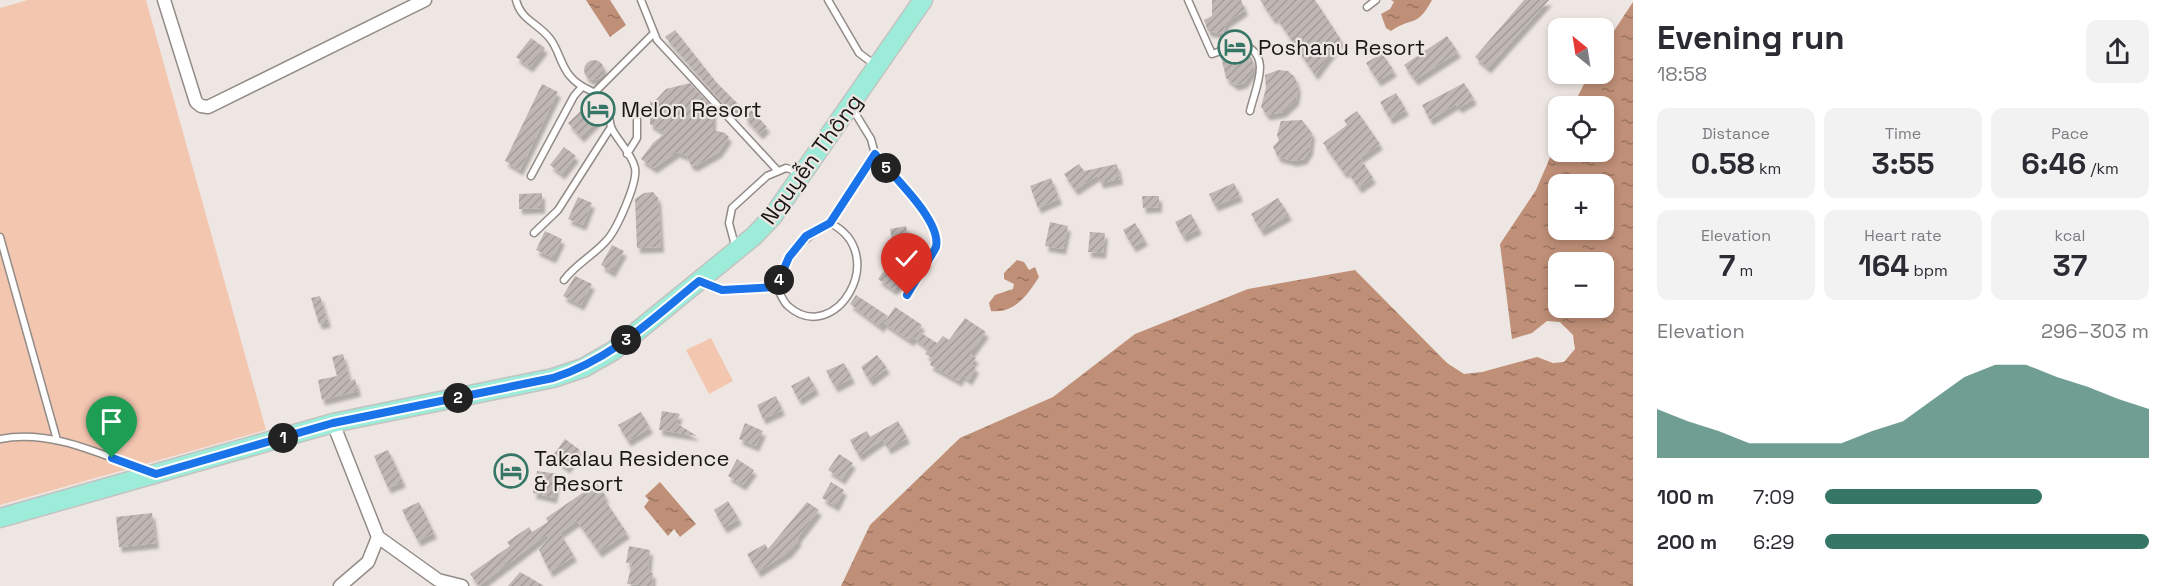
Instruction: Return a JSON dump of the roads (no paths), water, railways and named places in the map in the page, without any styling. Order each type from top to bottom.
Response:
[{"type":"main road","name":"Nguyễn Thông","points":[[0,518],[333,423],[553,378],[583,368],[613,351],[736,250],[773,216],[923,0]]},
{"type":"street","points":[[169,2],[196,102],[208,107],[425,0]]},
{"type":"street","points":[[333,423],[378,537],[438,580],[462,586]]},
{"type":"street","points":[[340,586],[368,562],[378,537]]},
{"type":"lane","points":[[516,0],[524,18],[542,30],[559,54],[568,74],[581,88],[604,99],[609,108],[611,127],[635,169],[620,219],[608,239],[571,271],[564,280]]},
{"type":"lane","points":[[641,0],[657,40],[778,171]]},
{"type":"lane","points":[[828,0],[859,53],[878,67]]},
{"type":"lane","points":[[1188,0],[1212,54],[1240,44],[1251,50],[1259,61],[1262,69],[1250,111]]},
{"type":"lane","points":[[1367,7],[1376,0]]},
{"type":"lane","points":[[594,93],[654,33]]},
{"type":"lane","points":[[531,176],[574,96],[581,88]]},
{"type":"lane","points":[[850,104],[871,139],[875,154],[915,199],[936,237],[936,248],[907,295]]},
{"type":"lane","points":[[627,154],[637,138],[637,120]]},
{"type":"lane","points":[[534,233],[568,197],[611,127]]},
{"type":"lane","points":[[776,287],[789,257],[806,236],[830,223],[875,154]]},
{"type":"lane","points":[[736,250],[729,223],[732,208],[747,192],[778,171],[786,168],[804,173]]},
{"type":"lane","points":[[776,287],[789,307],[808,315],[831,313],[846,302],[857,275],[856,253],[846,234],[830,223]]},
{"type":"lane","points":[[0,237],[57,440]]},
{"type":"lane","points":[[699,281],[722,290],[776,287]]},
{"type":"lane","points":[[0,439],[12,437],[57,440],[156,474]]},
{"type":"water","points":[[586,0],[610,0],[626,25],[610,37]]},
{"type":"water","points":[[1391,0],[1432,0],[1422,15],[1391,31],[1386,28],[1381,14],[1390,9],[1394,2]]},
{"type":"water","points":[[1633,2],[1633,586],[841,586],[870,525],[960,438],[1053,397],[1135,334],[1248,289],[1355,270],[1447,363],[1464,374],[1482,372],[1537,357],[1553,363],[1564,362],[1575,349],[1573,335],[1560,322],[1547,321],[1532,333],[1512,339],[1500,244],[1536,190],[1548,162],[1614,162],[1614,96],[1578,96],[1584,84],[1614,84],[1614,31]]},
{"type":"water","points":[[1017,260],[1024,262],[1029,270],[1035,267],[1039,277],[1025,296],[1014,306],[1000,311],[991,311],[989,303],[995,295],[1013,289],[1014,284],[1004,279],[1004,273]]},
{"type":"water","points":[[660,482],[696,524],[680,537],[674,529],[668,536],[644,507],[649,500],[645,496]]},
{"type":"place","name":"Poshanu Resort","points":[[1235,47]]},
{"type":"place","name":"Melon Resort","points":[[598,109]]},
{"type":"place","name":"Takalau Residence & Resort","points":[[511,471]]}]
